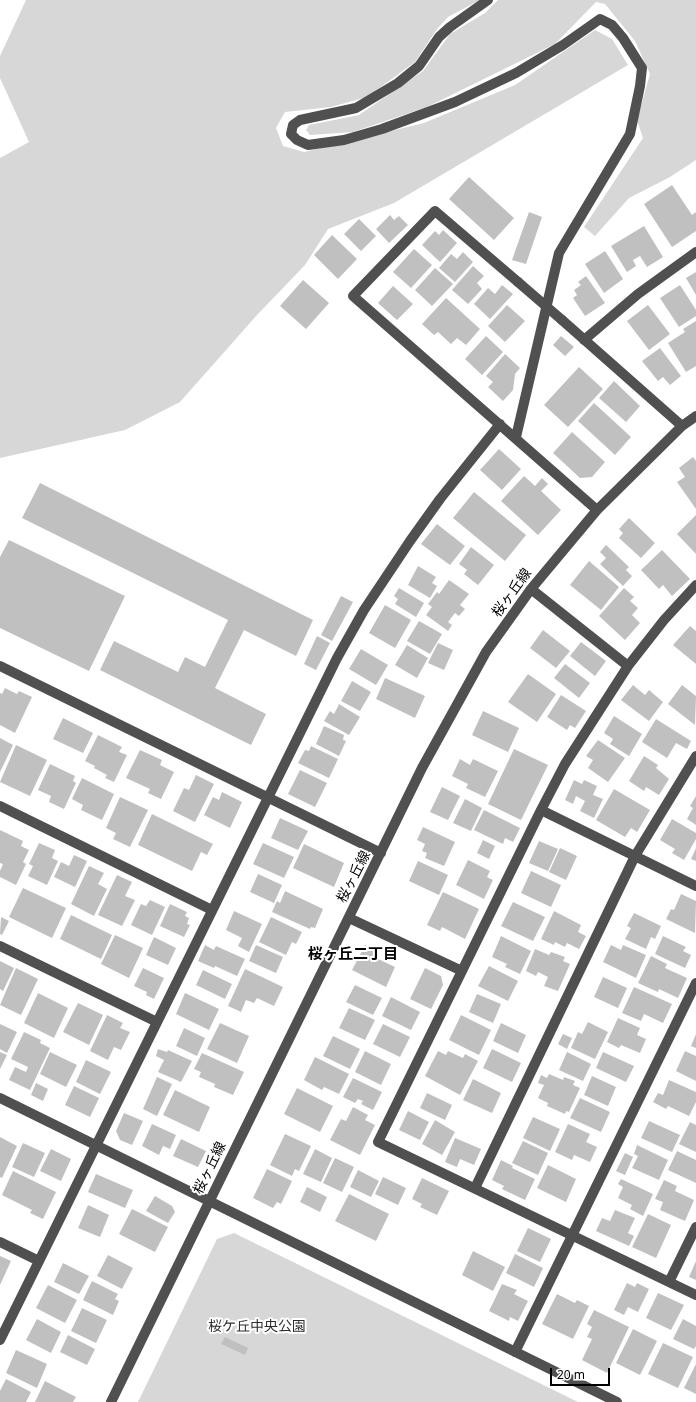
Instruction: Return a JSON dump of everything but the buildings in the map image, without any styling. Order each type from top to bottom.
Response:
[{"type":"street","points":[[488,0],[450,27],[439,37],[419,66],[398,83],[356,108],[300,120],[293,125],[291,134],[297,140],[308,145],[344,140],[382,129],[455,102],[516,73],[563,46],[600,19],[612,25],[623,38],[642,68],[640,86],[630,134],[559,253],[516,437]]},
{"type":"street","points":[[597,510],[516,437],[353,296],[435,211],[682,426]]},
{"type":"street","points":[[584,340],[638,294],[696,252]]},
{"type":"street","name":"桜ヶ丘線","points":[[111,1402],[422,768],[486,652],[531,588],[597,510],[682,426],[696,416]]},
{"type":"street","points":[[0,1340],[337,658],[364,610],[440,498],[500,424]]},
{"type":"street","points":[[696,585],[664,620],[628,666],[565,764],[378,1142],[696,1295]]},
{"type":"street","points":[[531,588],[628,666]]},
{"type":"street","points":[[0,666],[381,853]]},
{"type":"street","points":[[475,1188],[635,856],[696,756]]},
{"type":"street","points":[[0,806],[212,910]]},
{"type":"street","points":[[541,810],[696,886]]},
{"type":"street","points":[[349,918],[462,971]]},
{"type":"street","points":[[0,946],[156,1022]]},
{"type":"street","points":[[515,1352],[696,983]]},
{"type":"street","points":[[0,1098],[617,1402]]},
{"type":"street","points":[[669,1282],[696,1227]]},
{"type":"street","points":[[0,1242],[39,1261]]},
{"type":"green space","points":[[26,0],[480,0],[448,17],[437,29],[415,62],[367,97],[331,107],[285,112],[276,128],[283,146],[304,152],[424,123],[515,85],[595,30],[612,39],[628,65],[394,203],[328,229],[305,265],[257,315],[180,402],[125,430],[0,458],[0,158],[29,142],[0,78],[0,56]]},
{"type":"green space","points":[[498,0],[696,0],[696,160],[670,177],[629,198],[595,236],[584,227],[643,138],[637,120],[650,74],[635,41],[605,4],[596,2],[555,44],[427,107],[353,132],[310,135],[306,130],[309,125],[359,115],[423,71],[450,34],[485,13]]},
{"type":"green space","name":"桜ケ丘中央公園","points":[[234,1233],[578,1402],[138,1402],[217,1239]]},
{"type":"district","name":"桜ヶ丘二丁目","points":[[353,955]]}]
